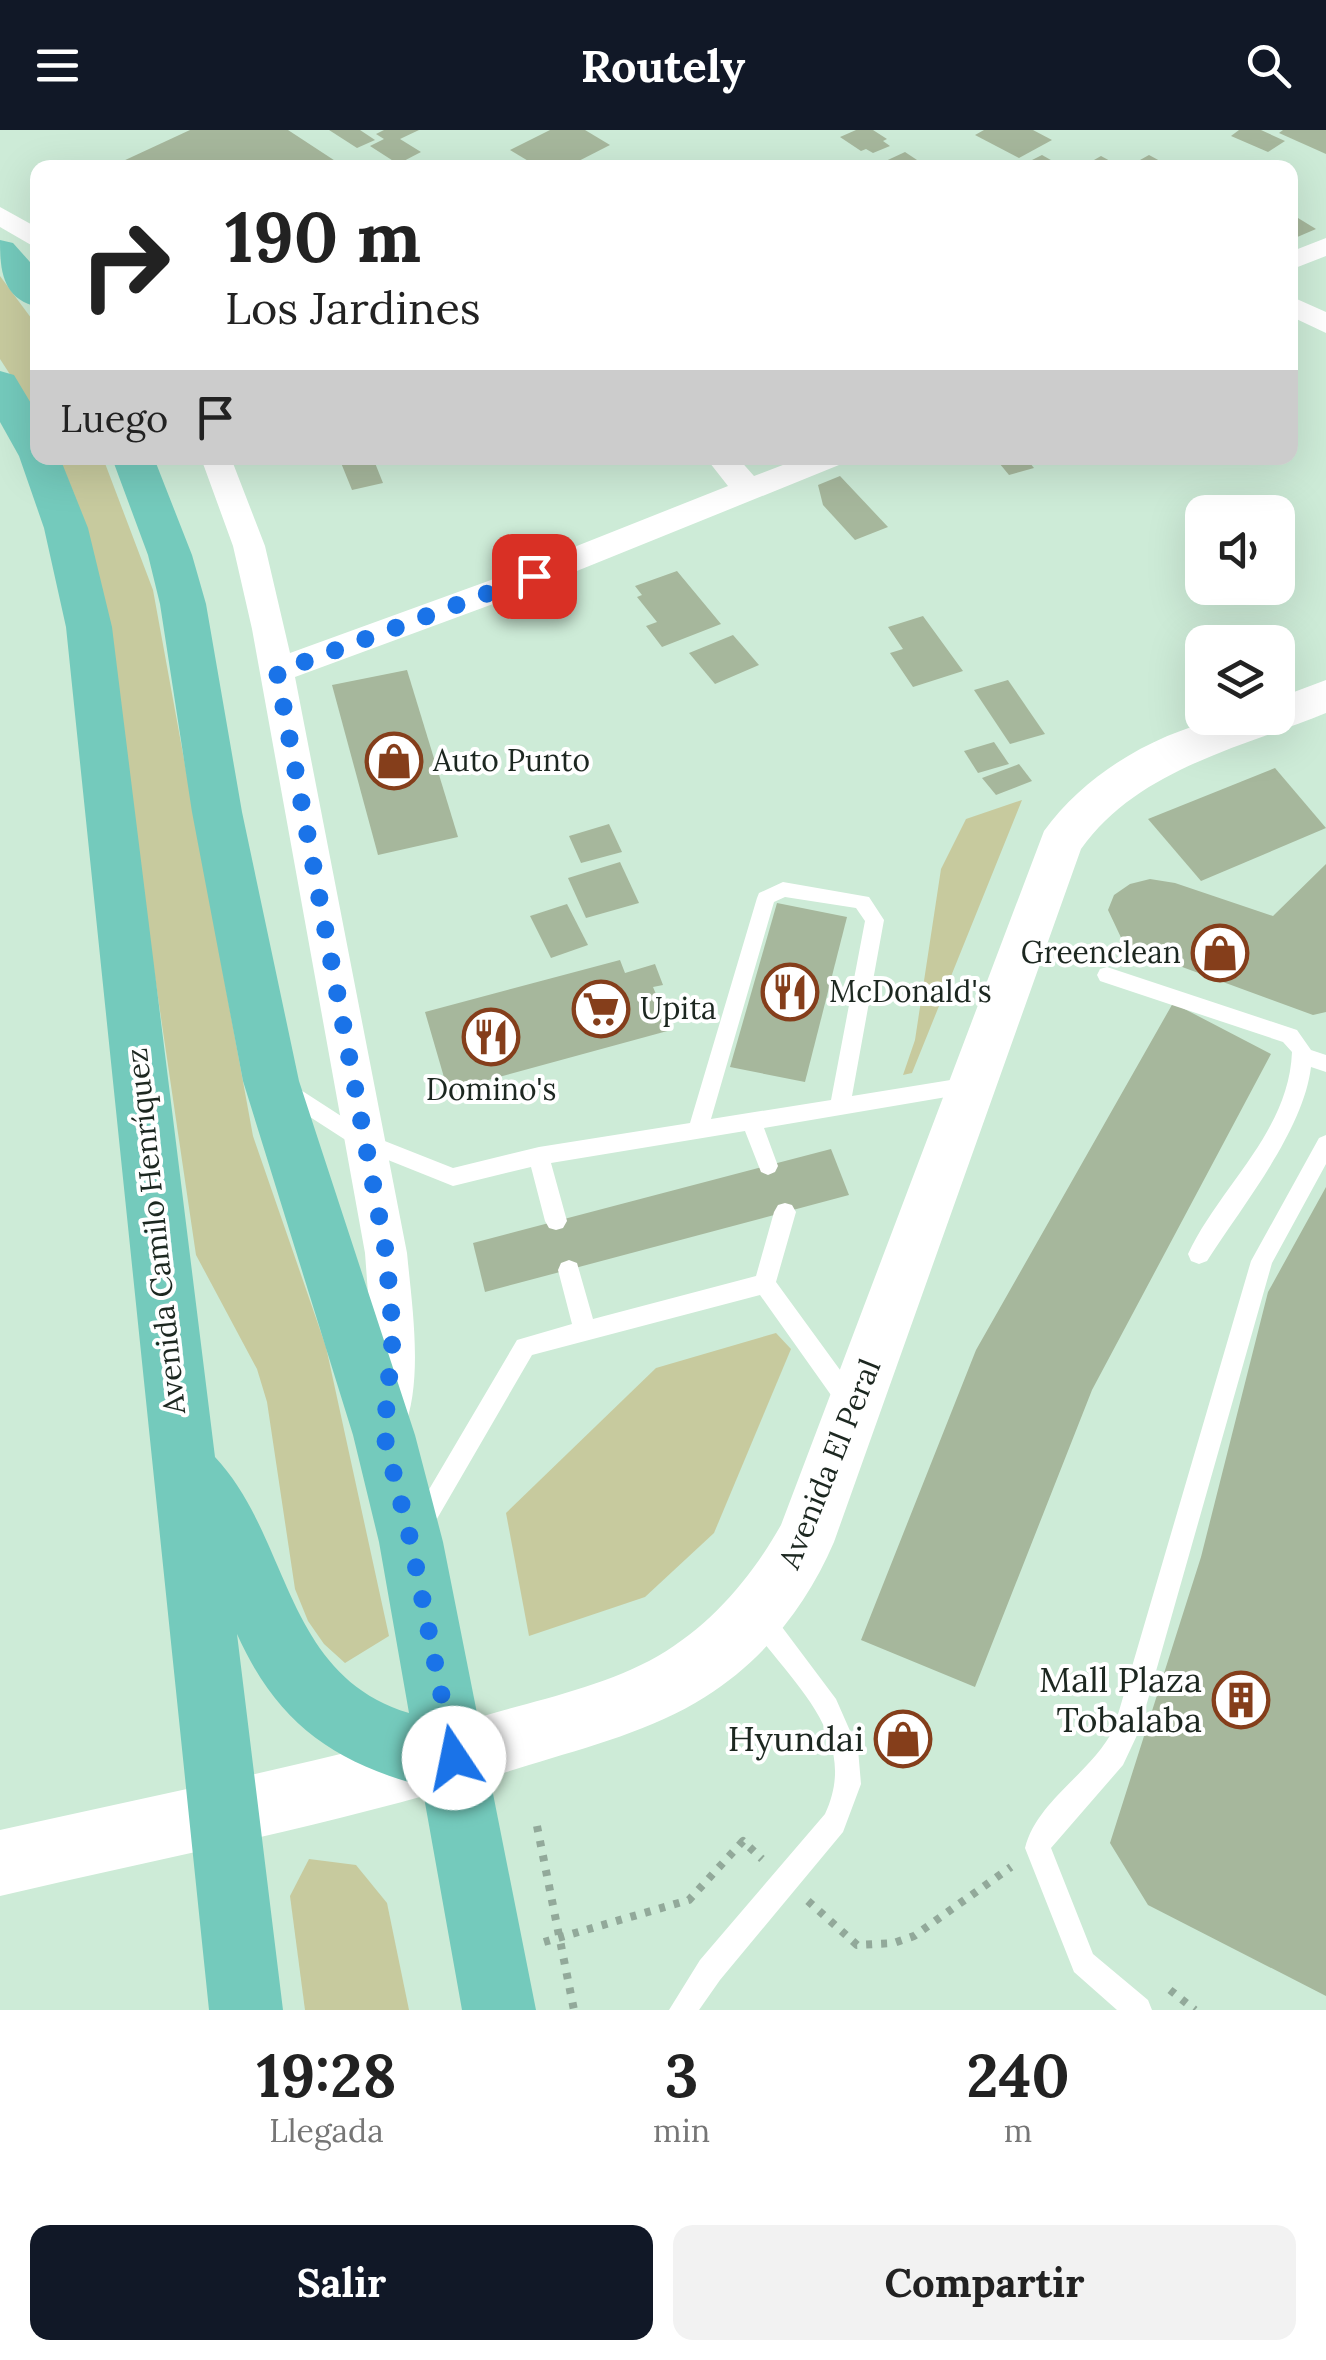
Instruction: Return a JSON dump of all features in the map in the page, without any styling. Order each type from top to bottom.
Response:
[{"type":"main road","points":[[0,251],[30,287]]},
{"type":"main road","name":"Avenida Camilo Henríquez","points":[[0,384],[30,440]]},
{"type":"main road","name":"Avenida Camilo Henríquez","points":[[42,465],[66,528],[89,627],[224,1813],[234,1972]]},
{"type":"main road","points":[[136,465],[170,555],[182,604],[239,933],[271,1082],[384,1435],[411,1542],[498,2010]]},
{"type":"main road","points":[[170,555],[171,465]]},
{"type":"main road","points":[[183,1469],[222,1515],[267,1626],[307,1685],[340,1718],[374,1738],[416,1752],[454,1758]]},
{"type":"street","points":[[0,214],[30,235]]},
{"type":"street","points":[[1298,258],[1326,246]]},
{"type":"street","points":[[1298,308],[1326,324]]},
{"type":"street","points":[[219,465],[249,546],[277,672],[386,1253],[393,1334],[384,1435]]},
{"type":"street","points":[[727,465],[750,490]]},
{"type":"street","points":[[277,672],[503,588],[811,465]]},
{"type":"street","points":[[1295,708],[1326,696]]},
{"type":"street","name":"Avenida El Peral","points":[[0,1863],[454,1758],[652,1690],[682,1676],[722,1648],[757,1615],[784,1580],[804,1542],[1050,865],[1072,822],[1112,784],[1139,768],[1225,735]]},
{"type":"lane","points":[[698,1129],[766,898],[783,888],[862,902],[875,920],[840,1106]]},
{"type":"lane","points":[[1107,976],[1290,1036],[1302,1055],[1326,1064]]},
{"type":"lane","points":[[1199,1254],[1289,1111],[1302,1055]]},
{"type":"lane","points":[[271,1082],[365,1142],[453,1177],[539,1156],[971,1086]]},
{"type":"lane","points":[[751,1120],[768,1166]]},
{"type":"lane","points":[[1138,2010],[1082,1963],[1038,1848],[1041,1836],[1114,1756],[1126,1731],[1262,1261],[1326,1144]]},
{"type":"lane","points":[[539,1156],[556,1221]]},
{"type":"lane","points":[[765,1284],[786,1212]]},
{"type":"lane","points":[[569,1270],[585,1331]]},
{"type":"lane","points":[[765,1284],[854,1408]]},
{"type":"lane","points":[[411,1542],[525,1347],[765,1284]]},
{"type":"lane","points":[[683,2010],[710,1970],[834,1822],[846,1797],[849,1770],[840,1734],[816,1693],[757,1615]]},
{"type":"path","points":[[537,1826],[574,2010]]},
{"type":"path","points":[[1155,1979],[1196,2010]]},
{"type":"green space","points":[[0,276],[30,317],[30,405],[0,359]]},
{"type":"green space","points":[[58,465],[106,465],[153,590],[253,1136],[326,1347],[389,1636],[345,1663],[324,1644],[308,1621],[295,1589],[267,1402],[257,1369],[196,1255],[110,672],[86,544]]},
{"type":"green space","points":[[1022,800],[912,1073],[903,1075],[915,1040],[941,869],[966,819]]},
{"type":"green space","points":[[776,1333],[791,1349],[714,1533],[645,1597],[529,1636],[506,1513],[656,1368]]},
{"type":"green space","points":[[309,1859],[356,1865],[387,1903],[409,2010],[305,2010],[290,1896]]},
{"type":"building","points":[[190,130],[288,130],[334,160],[125,160]]},
{"type":"building","points":[[329,130],[360,130],[375,140],[357,148]]},
{"type":"building","points":[[384,130],[419,130],[400,139],[421,152],[406,160],[392,160],[370,146],[384,139],[376,134]]},
{"type":"building","points":[[550,130],[585,130],[610,145],[581,160],[527,160],[510,150]]},
{"type":"building","points":[[856,130],[873,130],[887,139],[883,141],[890,146],[873,153],[861,151],[840,137]]},
{"type":"building","points":[[984,130],[1033,130],[1052,140],[1019,158],[975,135]]},
{"type":"building","points":[[1239,130],[1261,130],[1285,141],[1268,152],[1231,136]]},
{"type":"building","points":[[1326,130],[1326,154],[1279,133]]},
{"type":"building","points":[[905,152],[917,160],[888,160]]},
{"type":"building","points":[[1298,218],[1316,229],[1298,237]]},
{"type":"building","points":[[342,465],[376,465],[383,483],[352,490]]},
{"type":"building","points":[[1001,465],[1034,468],[1009,475]]},
{"type":"building","points":[[840,476],[888,527],[855,540],[823,505],[818,485]]},
{"type":"building","points":[[677,571],[721,624],[662,647],[646,626],[657,622],[637,597],[642,595],[635,586]]},
{"type":"building","points":[[923,616],[963,671],[913,687],[890,653],[903,649],[888,627]]},
{"type":"building","points":[[733,635],[759,665],[715,684],[689,653]]},
{"type":"building","name":"Auto Punto","points":[[407,670],[458,837],[378,855],[332,685]]},
{"type":"building","points":[[1008,680],[1045,734],[1010,744],[974,690]]},
{"type":"building","points":[[994,742],[1009,764],[978,773],[964,751]]},
{"type":"building","points":[[1019,764],[1032,781],[996,795],[982,778]]},
{"type":"building","points":[[1275,768],[1326,828],[1201,881],[1148,819]]},
{"type":"building","points":[[609,824],[622,852],[581,863],[569,836]]},
{"type":"building","points":[[620,862],[639,903],[586,918],[568,878]]},
{"type":"building","points":[[1326,864],[1326,1012],[1313,1015],[1125,946],[1108,910],[1114,895],[1130,884],[1150,879],[1175,883],[1273,916]]},
{"type":"building","name":"McDonald's","points":[[777,903],[847,917],[805,1082],[730,1067]]},
{"type":"building","points":[[567,904],[588,945],[551,958],[530,916]]},
{"type":"building","points":[[620,960],[625,973],[655,964],[663,985],[653,987],[671,1030],[448,1091],[425,1012]]},
{"type":"building","points":[[1173,1003],[1271,1054],[1092,1390],[975,1687],[861,1640],[976,1350]]},
{"type":"building","points":[[831,1149],[849,1195],[485,1292],[473,1243]]},
{"type":"building","name":"Mall Plaza Tobalaba","points":[[1326,1187],[1326,1996],[1148,1905],[1110,1843],[1201,1557],[1268,1292]]},
{"type":"place","name":"Auto Punto","points":[[394,761]]},
{"type":"place","name":"Greenclean","points":[[1220,953]]},
{"type":"place","name":"McDonald's","points":[[790,992]]},
{"type":"place","name":"Upita","points":[[601,1009]]},
{"type":"place","name":"Domino's","points":[[491,1037]]},
{"type":"place","name":"Mall Plaza Tobalaba","points":[[1241,1700]]},
{"type":"place","name":"Hyundai","points":[[903,1739]]},
{"type":"route","points":[[454,1758],[411,1542],[384,1435],[393,1334],[386,1253],[277,672],[534,576]]}]
